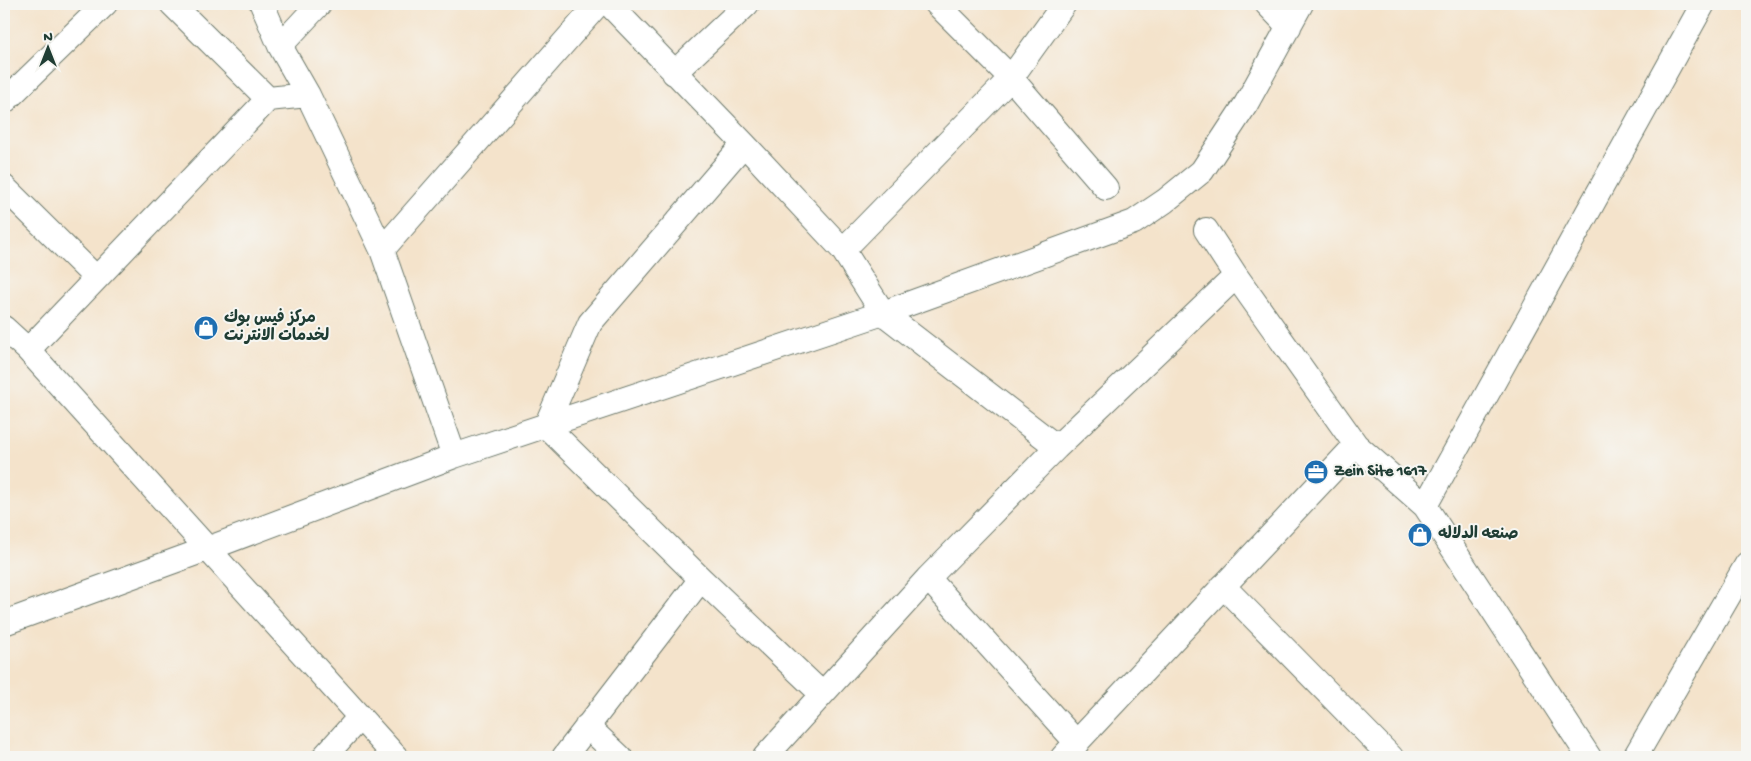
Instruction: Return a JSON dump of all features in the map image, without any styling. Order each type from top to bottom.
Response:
[{"type":"street","points":[[4,102],[105,4]]},
{"type":"street","points":[[172,4],[268,99]]},
{"type":"street","points":[[262,4],[280,46],[308,95],[382,250],[454,456]]},
{"type":"street","points":[[280,46],[319,4]]},
{"type":"street","points":[[382,250],[598,4]]},
{"type":"street","points":[[609,4],[843,250],[883,313],[1057,447]]},
{"type":"street","points":[[674,73],[747,4]]},
{"type":"street","points":[[937,4],[1011,78],[1106,188]]},
{"type":"street","points":[[843,250],[1011,78],[1064,4]]},
{"type":"street","points":[[1267,4],[1289,27]]},
{"type":"street","points":[[4,623],[454,456],[883,313],[1134,222],[1202,172],[1246,104],[1301,4]]},
{"type":"street","points":[[1425,506],[1703,4]]},
{"type":"street","points":[[28,350],[268,99],[308,95]]},
{"type":"street","points":[[546,426],[590,323],[744,144]]},
{"type":"street","points":[[8,199],[96,278]]},
{"type":"street","points":[[1206,230],[1236,276],[1356,446],[1425,506],[1589,757]]},
{"type":"street","points":[[766,757],[928,578],[1057,447],[1236,276]]},
{"type":"street","points":[[4,328],[28,350],[396,757]]},
{"type":"street","points":[[546,426],[701,580],[822,694]]},
{"type":"street","points":[[928,578],[1070,750],[1356,446]]},
{"type":"street","points":[[1636,757],[1747,564]]},
{"type":"street","points":[[564,757],[701,580]]},
{"type":"street","points":[[1223,586],[1391,757]]},
{"type":"street","points":[[324,757],[359,718]]},
{"type":"street","points":[[587,726],[620,757]]},
{"type":"place","name":"مركز فيس بوك لخدمات الانترنت","points":[[206,328]]},
{"type":"place","name":"Zein Site 1617","points":[[1316,472]]},
{"type":"place","name":"صنعه الدلاله","points":[[1420,535]]}]
